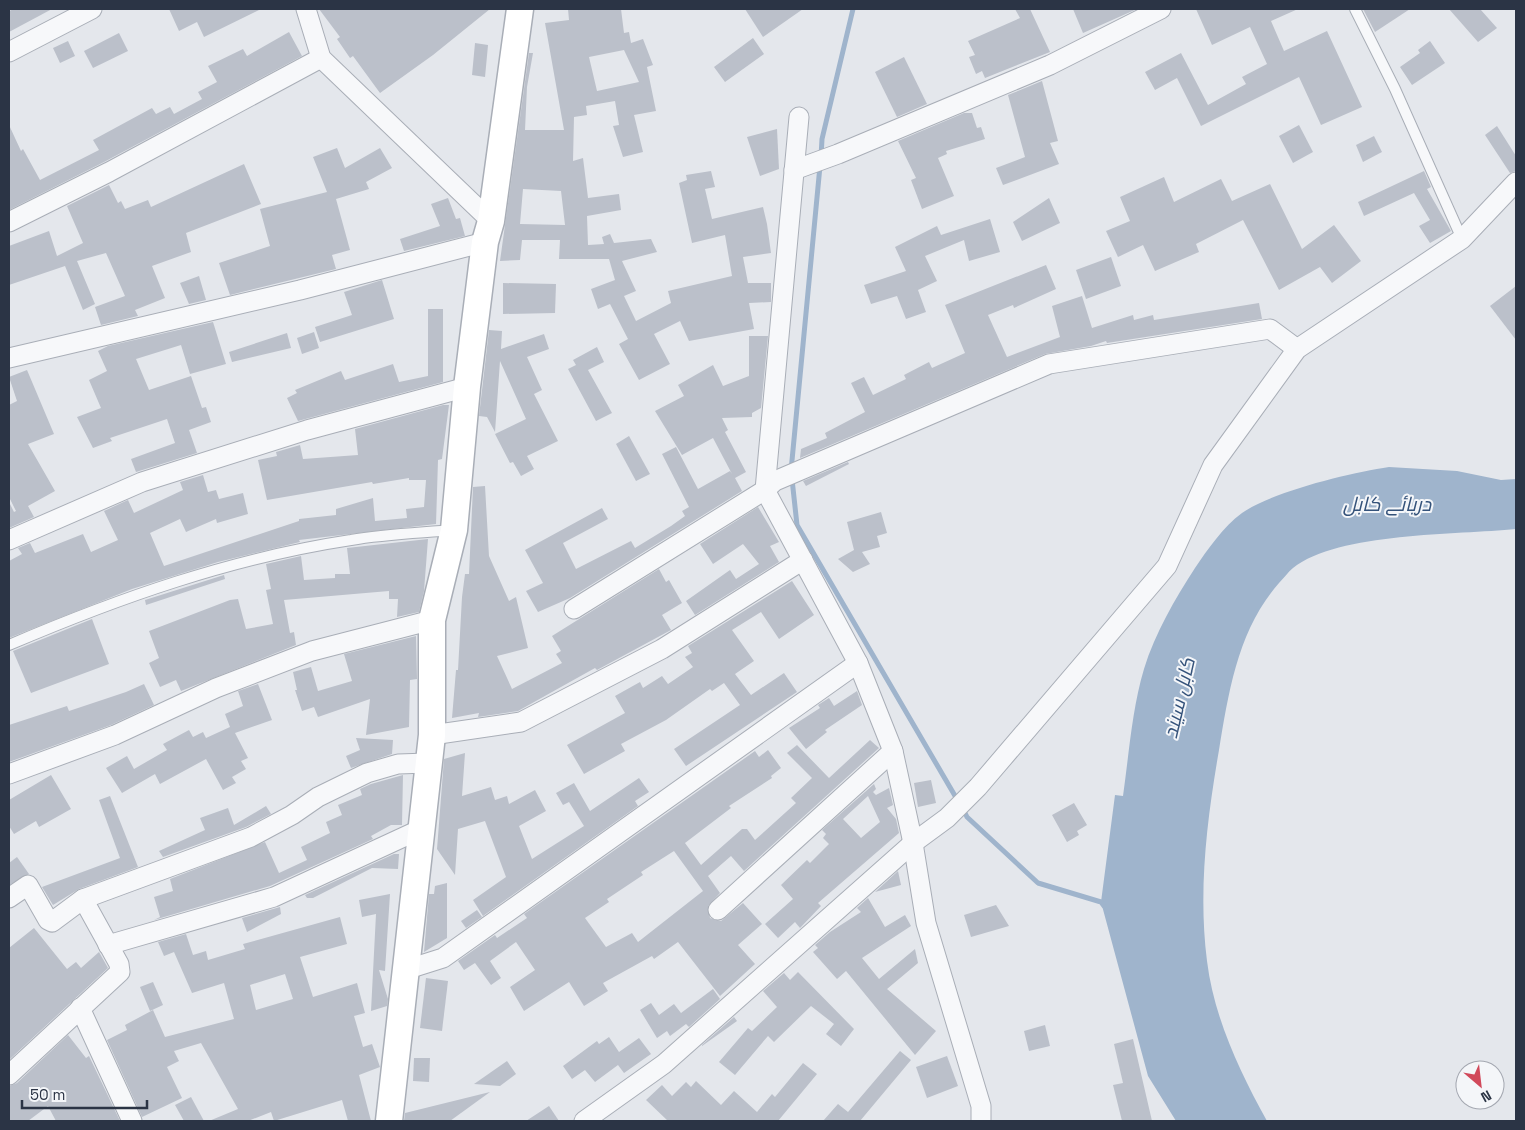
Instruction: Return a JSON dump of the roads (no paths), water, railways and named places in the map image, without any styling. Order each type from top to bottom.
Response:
[{"type":"street","points":[[9,52],[92,9]]},
{"type":"street","points":[[306,9],[321,58],[488,231]]},
{"type":"street","points":[[389,1121],[420,829],[432,735],[432,620],[454,530],[466,387],[520,9]]},
{"type":"street","points":[[802,167],[838,154],[1050,64],[1161,9]]},
{"type":"street","points":[[9,222],[109,172],[321,58]]},
{"type":"street","points":[[799,116],[802,167],[770,485],[803,560],[858,663],[893,750],[913,843],[926,923],[981,1106],[981,1121]]},
{"type":"street","points":[[584,1121],[664,1064],[913,843],[948,818],[978,787],[1167,566],[1213,465],[1297,349],[1462,238],[1516,182]]},
{"type":"street","points":[[9,358],[300,290],[488,231]]},
{"type":"street","points":[[574,609],[770,485],[796,471],[1049,364],[1270,329],[1297,349]]},
{"type":"street","points":[[9,540],[142,482],[307,430],[466,387]]},
{"type":"street","points":[[432,735],[521,722],[662,649],[803,560]]},
{"type":"street","points":[[9,774],[115,735],[216,688],[312,651],[432,620]]},
{"type":"street","points":[[405,970],[443,958],[858,663]]},
{"type":"street","points":[[718,910],[893,750]]},
{"type":"street","points":[[9,898],[28,885],[50,922],[83,899],[251,837],[292,815],[318,797],[367,773],[398,764],[428,763]]},
{"type":"street","points":[[108,945],[274,897],[420,829]]},
{"type":"street","points":[[9,1075],[120,972],[121,968],[83,899]]},
{"type":"street","points":[[80,1008],[132,1121]]},
{"type":"lane","points":[[1355,9],[1395,89],[1462,238]]},
{"type":"lane","points":[[9,645],[138,594],[235,564],[352,540],[454,530]]},
{"type":"water","points":[[1389,467],[1457,471],[1501,480],[1516,479],[1516,529],[1432,534],[1368,541],[1313,556],[1289,571],[1265,601],[1254,620],[1237,662],[1223,728],[1205,855],[1203,908],[1204,935],[1210,982],[1222,1024],[1238,1064],[1267,1121],[1176,1121],[1148,1076],[1101,902],[1115,795],[1123,796],[1134,716],[1144,669],[1166,617],[1195,568],[1222,532],[1242,513],[1273,497],[1292,490],[1334,478]]},
{"type":"waterway","points":[[821,157],[822,139],[853,9]]},
{"type":"waterway","points":[[791,471],[820,166]]},
{"type":"waterway","points":[[792,479],[797,525],[958,801]]},
{"type":"waterway","points":[[963,809],[967,817],[1038,883],[1101,902],[1104,906]]},
{"type":"water label","name":"دریائے کابل","points":[[1387,504]]},
{"type":"water label","name":"کابل سيند","points":[[1179,698]]}]
